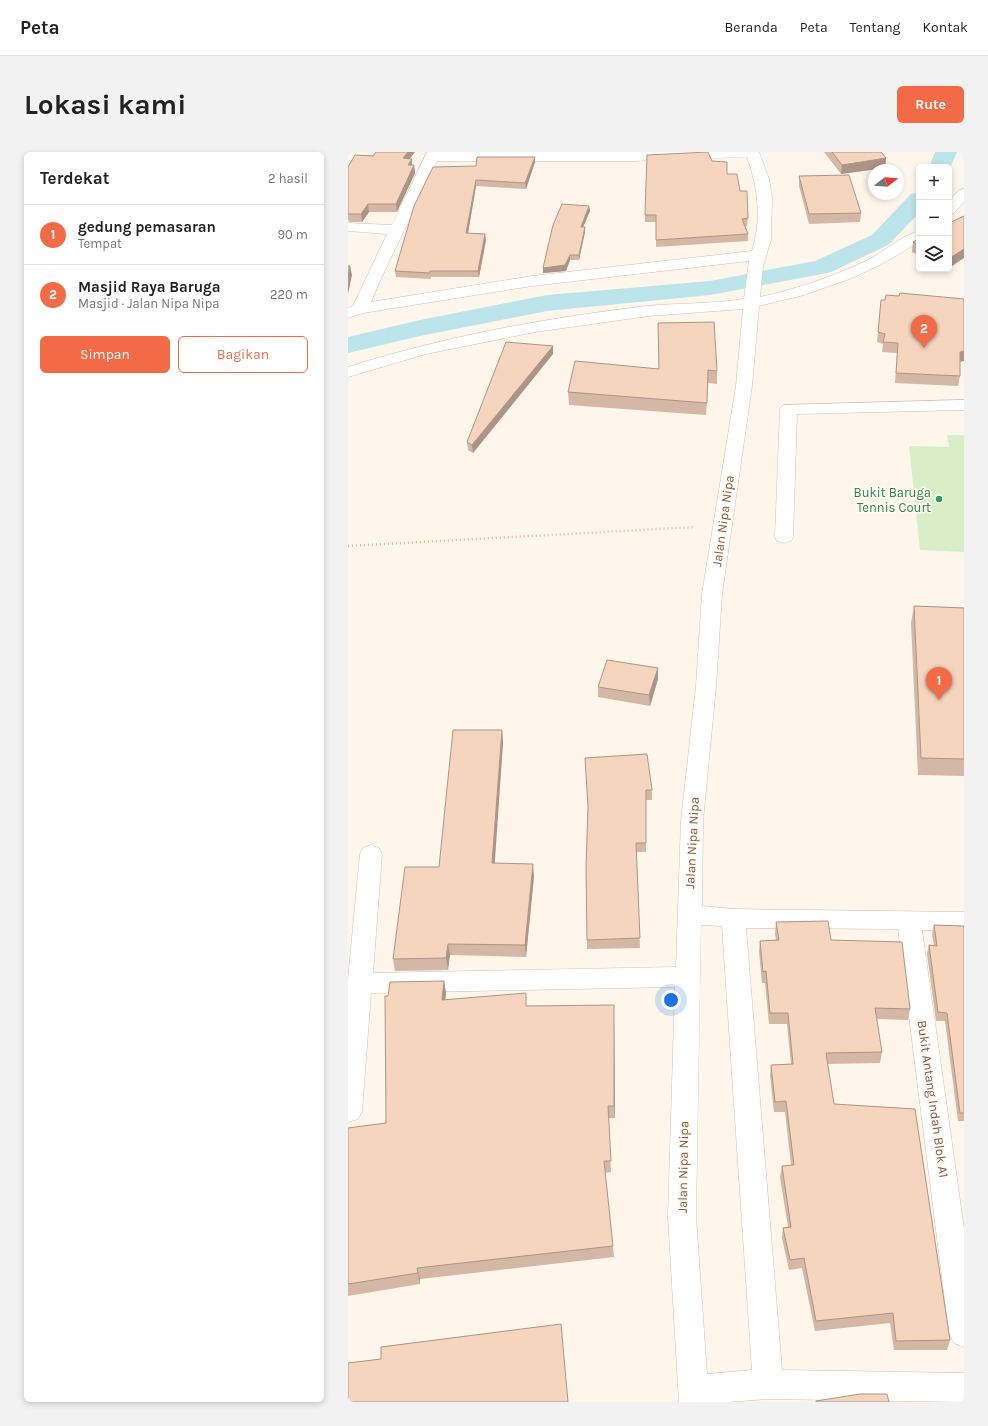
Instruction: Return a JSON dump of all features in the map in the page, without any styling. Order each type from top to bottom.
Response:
[{"type":"street","points":[[354,311],[397,230],[433,155],[626,157],[752,153]]},
{"type":"street","name":"Jalan Nipa Nipa","points":[[693,1396],[682,1217],[692,821],[706,686],[712,594],[721,526],[744,386],[756,261],[763,240],[765,197],[762,179],[752,153]]},
{"type":"street","points":[[952,207],[964,193]]},
{"type":"street","points":[[348,227],[397,230]]},
{"type":"street","points":[[348,372],[373,363],[466,341],[549,324],[650,311],[819,285],[874,262],[916,238]]},
{"type":"street","points":[[354,311],[532,281],[756,261]]},
{"type":"street","points":[[784,537],[789,409],[964,405]]},
{"type":"street","points":[[349,1111],[371,854]]},
{"type":"street","points":[[689,914],[733,918],[964,921]]},
{"type":"street","points":[[733,918],[768,1384]]},
{"type":"street","name":"Bukit Antang Indah Blok A1","points":[[909,920],[964,1333]]},
{"type":"street","points":[[361,983],[687,977]]},
{"type":"street","points":[[693,1396],[768,1384],[964,1388]]},
{"type":"path","points":[[348,546],[721,526]]},
{"type":"green space","name":"Bukit Baruga Tennis Court","points":[[947,435],[964,435],[964,552],[920,550],[909,446],[949,447]]},
{"type":"building","points":[[376,152],[408,152],[403,158],[412,159],[408,165],[414,165],[396,204],[368,204],[361,214],[349,214],[348,167],[355,155],[373,156]]},
{"type":"building","points":[[708,152],[712,161],[727,162],[727,174],[737,174],[740,191],[747,191],[748,218],[742,219],[748,234],[656,240],[656,215],[645,215],[647,155]]},
{"type":"building","points":[[832,152],[881,152],[886,158],[842,165]]},
{"type":"building","points":[[477,157],[535,157],[525,183],[476,180],[466,233],[485,234],[478,271],[430,271],[430,273],[395,271],[414,206],[433,167],[476,166]]},
{"type":"building","points":[[849,175],[861,213],[809,214],[799,176]]},
{"type":"building","points":[[562,204],[589,206],[581,227],[585,227],[579,255],[570,255],[565,265],[543,268],[553,225]]},
{"type":"building","points":[[964,216],[964,249],[952,257],[952,236],[952,222]]},
{"type":"building","points":[[348,266],[350,266],[348,277]]},
{"type":"building","points":[[900,293],[964,299],[964,351],[960,352],[960,376],[896,373],[898,343],[883,342],[885,334],[878,332],[881,300],[885,300],[886,295],[899,296]]},
{"type":"building","points":[[714,322],[717,371],[708,370],[707,403],[568,392],[575,361],[659,369],[658,323]]},
{"type":"building","points":[[506,342],[553,346],[472,445],[467,442]]},
{"type":"building","points":[[914,606],[964,608],[964,759],[921,758]]},
{"type":"building","points":[[607,660],[658,668],[649,695],[598,687]]},
{"type":"building","points":[[453,730],[502,730],[492,863],[533,864],[525,945],[448,944],[446,958],[393,959],[405,867],[439,867]]},
{"type":"building","points":[[647,754],[652,790],[646,790],[646,843],[636,843],[640,938],[587,940],[586,868],[588,806],[585,758]]},
{"type":"building","points":[[828,921],[831,940],[902,942],[910,1009],[875,1008],[882,1052],[826,1053],[834,1104],[915,1109],[950,1340],[896,1341],[893,1313],[816,1321],[804,1258],[790,1260],[783,1228],[791,1227],[782,1166],[794,1165],[786,1101],[775,1102],[771,1065],[793,1064],[788,1013],[770,1013],[766,971],[763,972],[760,941],[779,940],[776,922]]},
{"type":"building","points":[[934,925],[964,926],[964,1113],[960,1113],[947,1013],[938,1012],[929,945],[937,946]]},
{"type":"building","points":[[444,981],[442,1000],[526,993],[526,1006],[614,1005],[614,1106],[608,1106],[611,1161],[604,1161],[613,1246],[417,1268],[418,1273],[348,1284],[348,1128],[386,1123],[385,996],[388,996],[390,982]]},
{"type":"building","points":[[561,1324],[568,1402],[348,1402],[348,1363],[381,1359],[381,1347]]},
{"type":"building","points":[[860,1394],[887,1394],[889,1402],[816,1402],[816,1401]]},
{"type":"waterway","points":[[941,164],[946,152]]},
{"type":"waterway","points":[[348,345],[420,328],[547,303],[710,288],[822,267],[880,240],[918,200]]},
{"type":"place","name":"Masjid Raya Baruga","points":[[924,348]]},
{"type":"place","name":"Bukit Baruga Tennis Court","points":[[939,499]]},
{"type":"place","name":"gedung pemasaran","points":[[939,700]]}]
